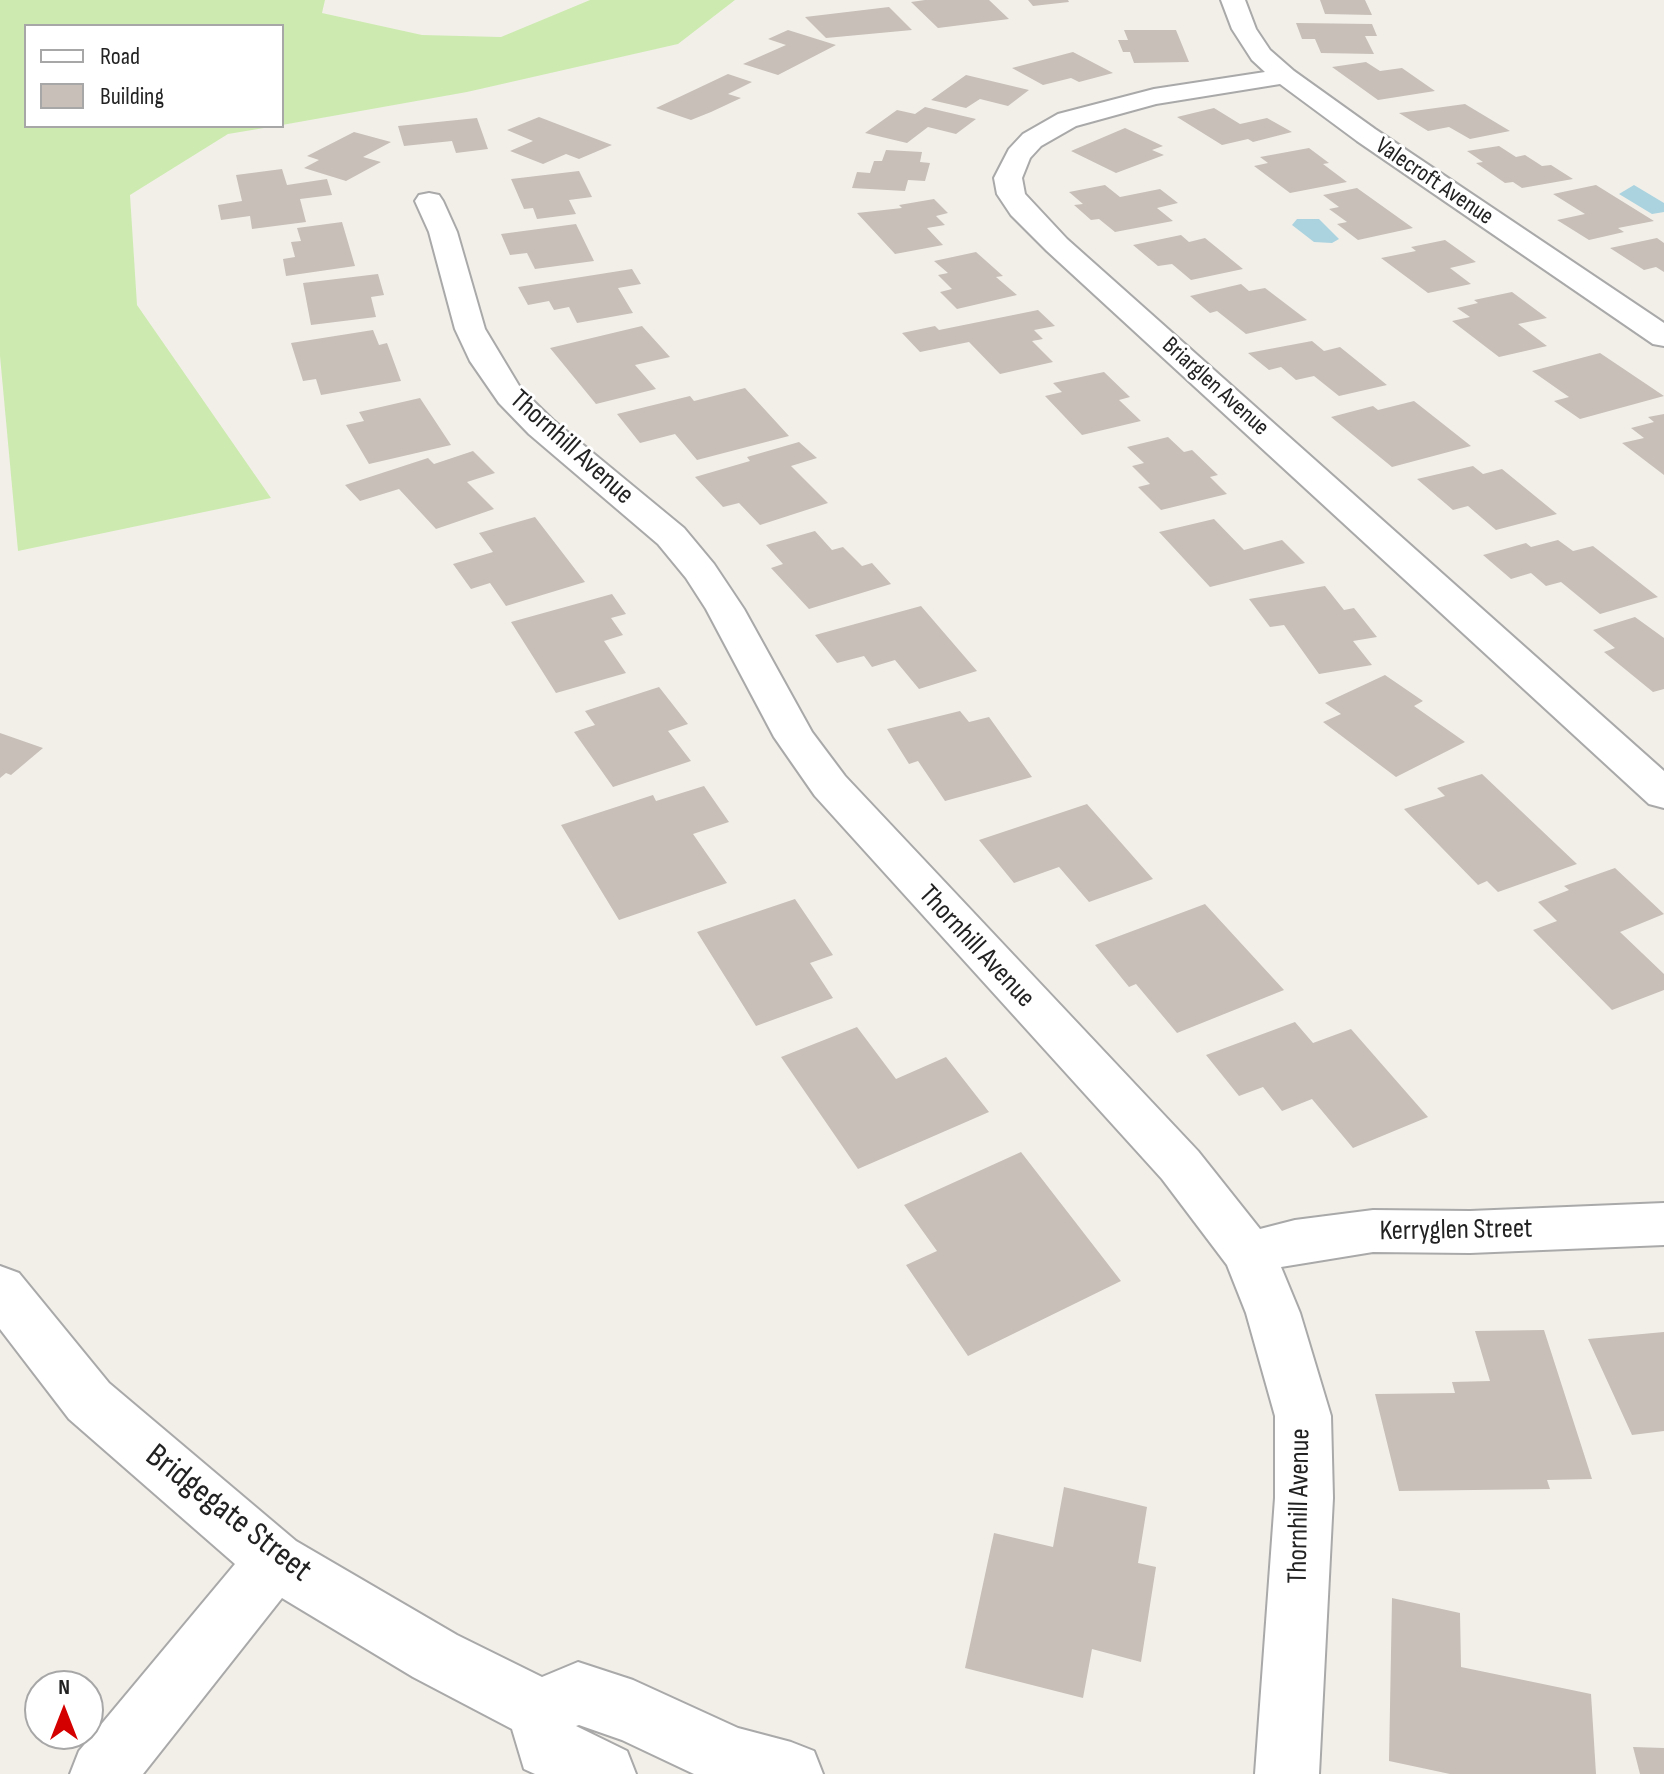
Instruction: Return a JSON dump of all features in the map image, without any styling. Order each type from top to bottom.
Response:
[{"type":"street","name":"Valecroft Avenue","points":[[1233,0],[1244,29],[1261,55],[1285,76],[1366,135],[1664,337]]},
{"type":"street","name":"Briarglen Avenue","points":[[1285,76],[1154,97],[1067,120],[1032,140],[1018,155],[1008,178],[1011,194],[1021,209],[1057,245],[1664,794]]},
{"type":"street","name":"Thornhill Avenue","points":[[429,201],[443,232],[470,329],[486,361],[510,396],[541,427],[671,536],[701,572],[725,609],[794,737],[830,786],[1180,1165],[1249,1254],[1273,1313],[1303,1416],[1304,1498],[1287,1774]]},
{"type":"street","name":"Kerryglen Street","points":[[1249,1254],[1295,1242],[1373,1231],[1470,1232],[1664,1224]]},
{"type":"street","name":"Bridgegate Street","points":[[0,1289],[89,1401],[275,1561],[435,1656],[540,1710]]},
{"type":"street","points":[[102,1774],[275,1561]]},
{"type":"street","points":[[604,1774],[547,1746],[540,1710],[578,1693],[633,1712],[742,1769]]},
{"type":"green space","points":[[0,0],[325,0],[322,13],[422,35],[501,37],[590,0],[735,0],[678,44],[467,92],[284,125],[284,24],[24,24],[24,128],[264,128],[228,134],[130,195],[137,305],[271,498],[18,551],[0,356]]},
{"type":"water","points":[[1634,185],[1664,203],[1664,212],[1652,214],[1619,194]]},
{"type":"water","points":[[1297,219],[1319,219],[1339,239],[1332,243],[1314,242],[1292,225]]},
{"type":"building","points":[[989,0],[1009,19],[938,28],[911,2]]},
{"type":"building","points":[[1028,0],[1068,0],[1069,2],[1033,6]]},
{"type":"building","points":[[1320,0],[1365,0],[1372,15],[1325,14]]},
{"type":"building","points":[[889,7],[912,30],[826,38],[805,17]]},
{"type":"building","points":[[1296,23],[1372,24],[1377,36],[1365,36],[1374,54],[1321,53],[1315,39],[1302,39]]},
{"type":"building","points":[[788,30],[836,45],[778,75],[743,64],[786,45],[768,39]]},
{"type":"building","points":[[1124,30],[1176,30],[1189,62],[1134,63],[1130,52],[1123,52],[1118,40],[1128,40]]},
{"type":"building","points":[[1073,52],[1113,73],[1079,82],[1071,78],[1043,85],[1012,68]]},
{"type":"building","points":[[1366,62],[1380,71],[1402,68],[1435,91],[1378,100],[1332,67]]},
{"type":"building","points":[[728,74],[752,82],[728,94],[741,98],[691,120],[656,108]]},
{"type":"building","points":[[966,75],[1029,90],[1008,106],[980,99],[966,108],[931,100]]},
{"type":"building","points":[[1465,104],[1510,131],[1470,139],[1449,127],[1428,131],[1399,113]]},
{"type":"building","points":[[925,107],[976,119],[956,134],[928,127],[907,143],[865,133],[897,110],[915,114]]},
{"type":"building","points":[[1214,108],[1240,124],[1267,118],[1292,132],[1253,142],[1248,139],[1222,145],[1177,117]]},
{"type":"building","points":[[539,117],[612,145],[579,159],[566,154],[543,164],[510,151],[533,141],[507,130]]},
{"type":"building","points":[[477,118],[488,149],[456,153],[452,141],[404,146],[398,126]]},
{"type":"building","points":[[1125,128],[1163,146],[1152,150],[1164,155],[1116,173],[1071,151]]},
{"type":"building","points":[[354,132],[391,142],[363,157],[381,162],[346,181],[304,168],[319,160],[307,156]]},
{"type":"building","points":[[1499,146],[1516,157],[1525,155],[1542,166],[1551,165],[1573,179],[1522,188],[1513,182],[1505,183],[1476,163],[1483,162],[1467,151]]},
{"type":"building","points":[[1309,148],[1329,163],[1323,164],[1347,182],[1290,193],[1254,166],[1268,163],[1260,157]]},
{"type":"building","points":[[886,150],[922,152],[920,162],[930,163],[925,181],[908,180],[905,191],[852,188],[857,172],[870,173],[874,161],[882,161]]},
{"type":"building","points":[[282,169],[287,185],[327,179],[332,195],[300,199],[306,222],[252,229],[250,216],[221,220],[218,205],[242,201],[236,175]]},
{"type":"building","points":[[579,171],[592,197],[569,200],[576,214],[537,219],[533,208],[524,209],[511,179]]},
{"type":"building","points":[[1105,185],[1120,197],[1160,189],[1178,203],[1157,208],[1173,221],[1115,232],[1099,219],[1091,220],[1074,205],[1083,204],[1069,192]]},
{"type":"building","points":[[1596,185],[1654,221],[1618,228],[1624,232],[1589,240],[1557,220],[1585,214],[1553,194]]},
{"type":"building","points":[[1357,188],[1413,228],[1358,240],[1337,224],[1347,222],[1329,209],[1339,207],[1323,195]]},
{"type":"building","points":[[934,199],[948,213],[936,216],[945,225],[927,228],[943,245],[895,254],[857,213],[902,208],[899,205]]},
{"type":"building","points":[[342,222],[355,266],[286,276],[283,259],[295,257],[291,242],[301,241],[297,228]]},
{"type":"building","points":[[576,224],[594,261],[535,269],[527,253],[510,255],[501,234]]},
{"type":"building","points":[[1181,235],[1189,242],[1205,238],[1243,269],[1191,280],[1172,264],[1158,266],[1133,245]]},
{"type":"building","points":[[1657,238],[1664,243],[1664,272],[1656,267],[1644,270],[1610,248]]},
{"type":"building","points":[[1445,240],[1476,262],[1450,268],[1471,284],[1428,293],[1381,258],[1416,251],[1411,247]]},
{"type":"building","points":[[976,252],[1003,276],[996,277],[1017,295],[957,309],[940,292],[952,289],[938,275],[948,273],[934,261]]},
{"type":"building","points":[[632,269],[641,284],[618,288],[633,313],[577,323],[569,307],[554,310],[549,301],[528,305],[518,287]]},
{"type":"building","points":[[378,274],[384,295],[371,297],[376,317],[311,325],[303,283]]},
{"type":"building","points":[[1241,284],[1249,291],[1265,288],[1307,320],[1246,334],[1217,311],[1210,313],[1190,296]]},
{"type":"building","points":[[1512,292],[1547,318],[1518,324],[1547,346],[1499,357],[1452,321],[1470,317],[1457,308],[1478,303],[1474,300]]},
{"type":"building","points":[[1038,310],[1055,326],[1034,330],[1043,339],[1032,341],[1053,362],[1000,374],[969,342],[920,352],[902,333],[935,326],[939,330]]},
{"type":"building","points":[[642,326],[670,357],[635,365],[656,389],[596,404],[550,348]]},
{"type":"building","points":[[373,330],[379,345],[387,343],[401,381],[321,395],[316,379],[303,381],[291,343]]},
{"type":"building","points":[[1312,341],[1324,351],[1340,347],[1387,385],[1339,396],[1314,376],[1296,380],[1281,367],[1269,370],[1248,353]]},
{"type":"building","points":[[1600,353],[1664,396],[1580,419],[1554,401],[1569,397],[1532,371]]},
{"type":"building","points":[[1104,372],[1130,397],[1119,400],[1141,421],[1082,435],[1045,396],[1062,392],[1053,383]]},
{"type":"building","points":[[745,388],[789,436],[697,460],[675,434],[640,443],[617,414],[690,396],[694,401]]},
{"type":"building","points":[[420,398],[451,445],[369,464],[346,425],[364,421],[359,412]]},
{"type":"building","points":[[1414,401],[1471,446],[1392,467],[1331,417],[1373,406],[1378,410]]},
{"type":"building","points":[[1664,414],[1664,475],[1622,443],[1644,438],[1631,428],[1654,422],[1648,417]]},
{"type":"building","points":[[1168,437],[1184,452],[1192,450],[1218,475],[1210,477],[1227,494],[1161,510],[1138,487],[1150,484],[1132,466],[1144,463],[1127,447]]},
{"type":"building","points":[[799,442],[817,458],[791,466],[828,503],[760,525],[739,503],[723,507],[695,477],[750,461],[747,457]]},
{"type":"building","points":[[473,451],[495,473],[467,482],[494,509],[436,529],[399,489],[360,501],[345,485],[428,458],[434,464]]},
{"type":"building","points":[[1473,466],[1483,474],[1502,469],[1557,514],[1496,530],[1468,506],[1453,510],[1417,479]]},
{"type":"building","points":[[535,517],[585,582],[506,606],[490,583],[471,589],[453,564],[493,552],[479,533]]},
{"type":"building","points":[[1214,519],[1244,550],[1282,540],[1305,563],[1210,587],[1159,532]]},
{"type":"building","points":[[815,531],[832,550],[843,547],[862,566],[872,563],[891,584],[809,609],[771,568],[783,564],[766,545]]},
{"type":"building","points":[[1558,540],[1573,551],[1593,546],[1658,597],[1600,614],[1561,582],[1546,586],[1531,573],[1511,579],[1483,555],[1526,543],[1531,547]]},
{"type":"building","points":[[1325,586],[1344,610],[1354,608],[1377,637],[1353,641],[1372,665],[1319,674],[1284,625],[1270,627],[1249,599]]},
{"type":"building","points":[[612,594],[626,614],[611,618],[623,635],[604,641],[626,673],[556,693],[511,622]]},
{"type":"building","points":[[921,606],[977,671],[919,689],[895,660],[872,667],[864,656],[837,663],[815,635]]},
{"type":"building","points":[[1635,617],[1664,638],[1664,689],[1653,692],[1604,652],[1615,648],[1593,630]]},
{"type":"building","points":[[1385,675],[1423,701],[1414,706],[1465,742],[1396,777],[1323,722],[1341,714],[1325,703]]},
{"type":"building","points":[[659,687],[688,724],[668,731],[691,761],[613,787],[574,732],[595,725],[585,711]]},
{"type":"building","points":[[960,711],[969,722],[989,717],[1032,777],[945,801],[918,761],[909,764],[887,729]]},
{"type":"building","points":[[0,733],[43,748],[11,775],[6,773],[0,778]]},
{"type":"building","points":[[1482,774],[1577,864],[1498,892],[1487,881],[1478,885],[1404,809],[1445,796],[1437,788]]},
{"type":"building","points":[[704,786],[729,822],[693,834],[727,883],[619,920],[561,825],[653,795],[656,801]]},
{"type":"building","points":[[1087,804],[1153,879],[1089,902],[1059,867],[1014,883],[979,840]]},
{"type":"building","points":[[1615,868],[1664,914],[1620,932],[1664,974],[1664,990],[1612,1010],[1533,930],[1557,921],[1538,902],[1569,890],[1564,886]]},
{"type":"building","points":[[795,899],[833,955],[810,963],[833,998],[756,1026],[697,932]]},
{"type":"building","points":[[1205,904],[1284,990],[1177,1033],[1136,984],[1129,987],[1095,945]]},
{"type":"building","points":[[1295,1022],[1313,1043],[1351,1029],[1428,1117],[1353,1148],[1312,1099],[1282,1111],[1263,1087],[1239,1096],[1206,1055]]},
{"type":"building","points":[[857,1027],[896,1079],[946,1057],[989,1112],[858,1169],[781,1057]]},
{"type":"building","points":[[1021,1152],[1121,1281],[968,1356],[906,1265],[937,1251],[904,1205]]},
{"type":"building","points":[[1544,1330],[1592,1479],[1547,1480],[1550,1489],[1399,1491],[1375,1394],[1455,1393],[1452,1382],[1490,1381],[1475,1331]]},
{"type":"building","points":[[1664,1332],[1664,1431],[1632,1435],[1588,1339]]},
{"type":"building","points":[[1064,1487],[1147,1507],[1138,1563],[1156,1567],[1141,1662],[1092,1649],[1083,1698],[965,1668],[994,1533],[1053,1547]]},
{"type":"building","points":[[1392,1598],[1460,1613],[1461,1667],[1591,1694],[1596,1774],[1450,1774],[1389,1761]]},
{"type":"building","points":[[1633,1747],[1664,1748],[1664,1774],[1640,1774]]}]
